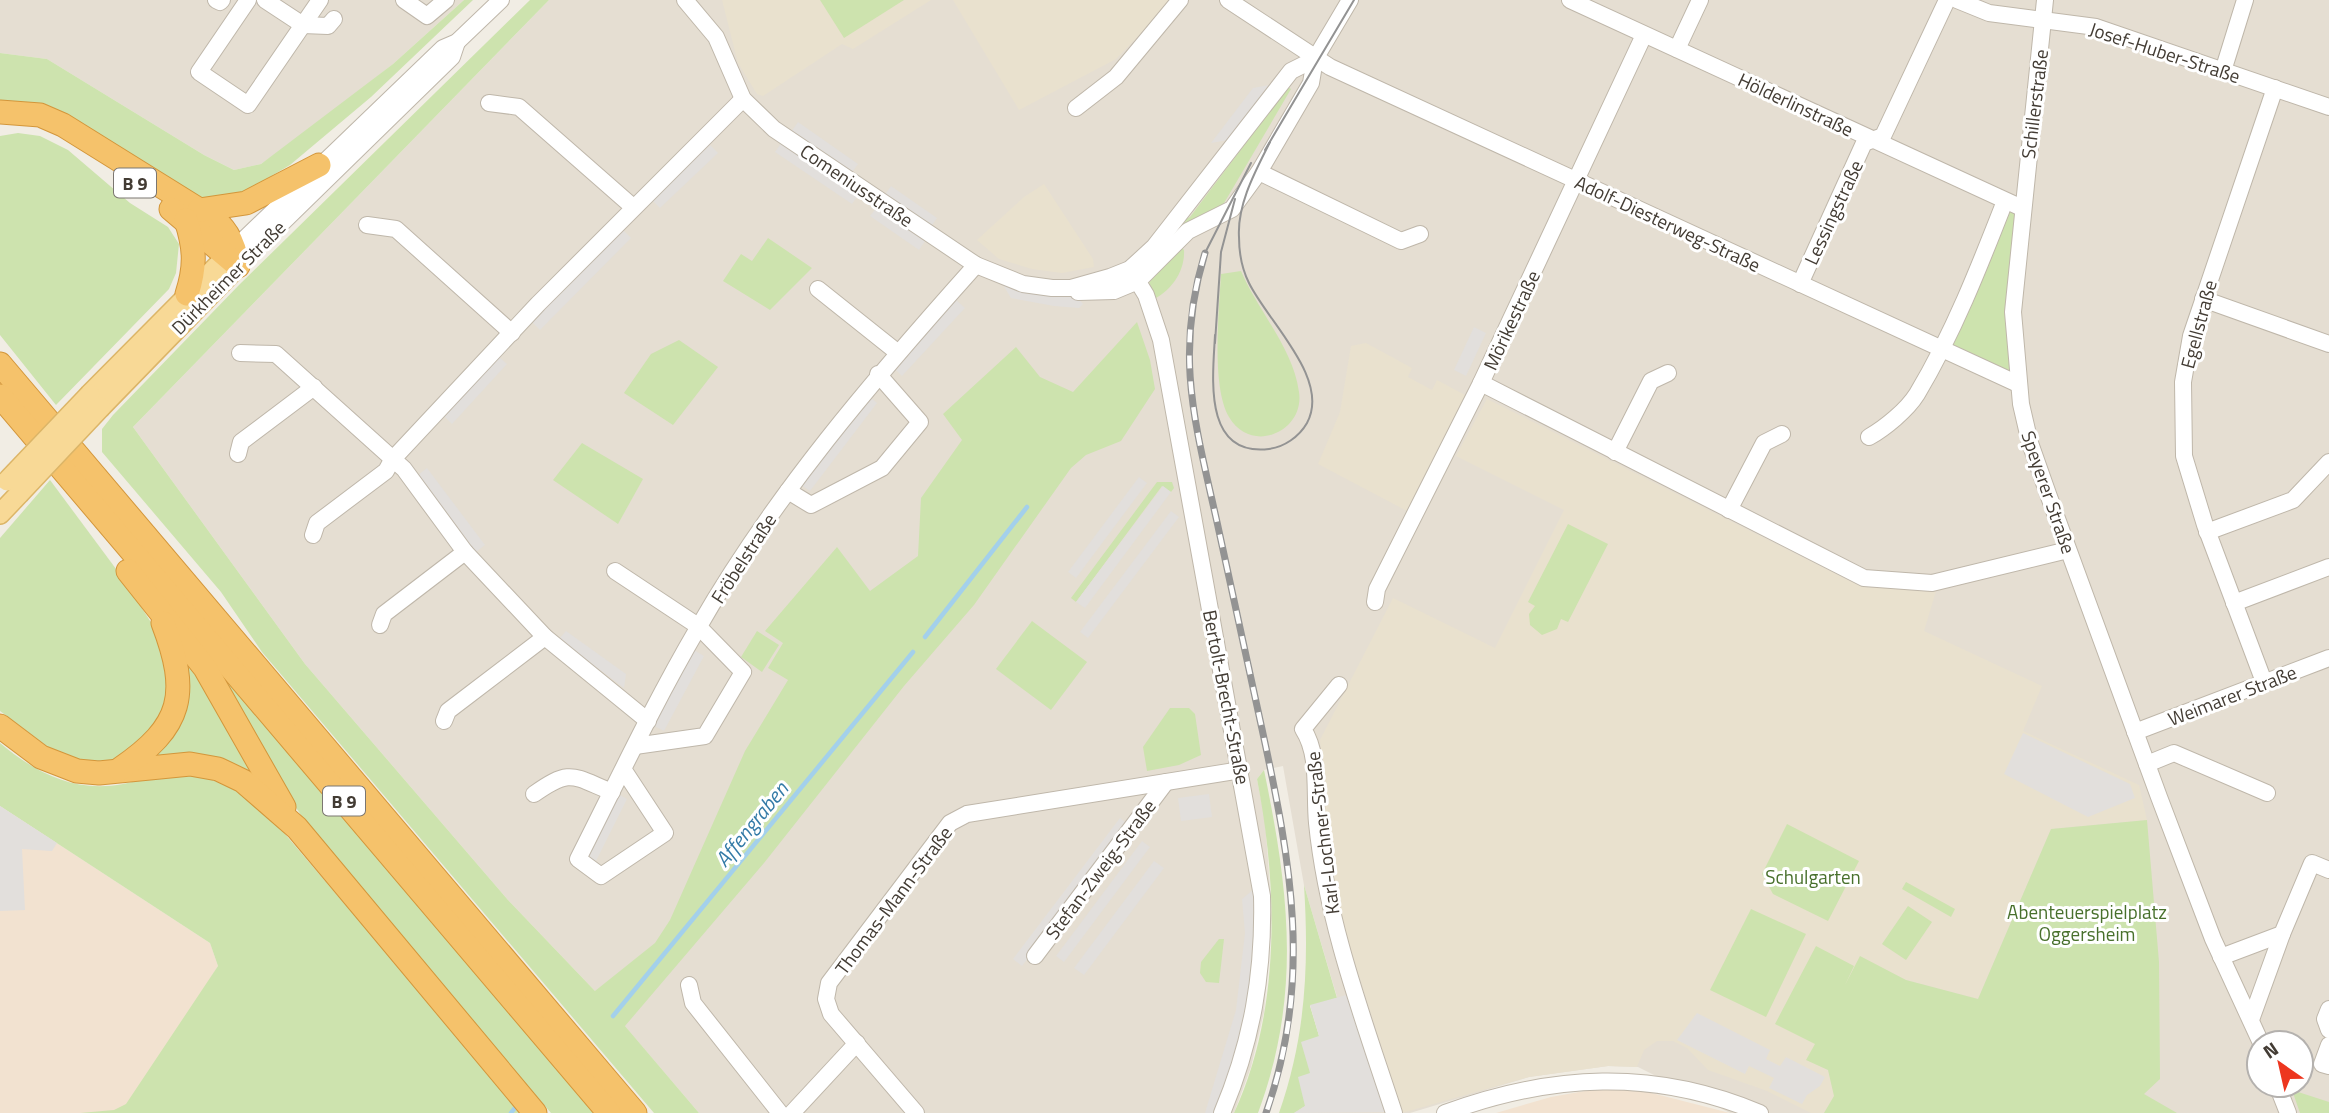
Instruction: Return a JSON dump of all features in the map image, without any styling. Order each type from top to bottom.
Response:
[{"type":"highway","points":[[0,112],[40,115],[63,125],[192,215],[222,226],[234,257]]},
{"type":"highway","name":"B 9","points":[[0,125],[31,123],[62,134],[192,215]]},
{"type":"highway","points":[[192,215],[246,203],[319,165]]},
{"type":"highway","points":[[187,294],[195,262],[192,215]]},
{"type":"highway","name":"B 9","points":[[1,364],[635,1113]]},
{"type":"highway","name":"B 9","points":[[0,396],[609,1113]]},
{"type":"highway","points":[[80,490],[90,523],[205,668],[297,828]]},
{"type":"highway","points":[[118,770],[159,739],[168,725],[178,696],[176,660],[155,604]]},
{"type":"highway","name":"B 9","points":[[0,726],[41,757],[60,766],[99,773],[190,764],[218,769],[254,789],[297,828],[534,1109]]},
{"type":"main road","name":"Dürkheimer Straße","points":[[95,400],[187,294],[234,257]]},
{"type":"main road","name":"Dürkheimer Straße","points":[[0,514],[9,488],[234,257]]},
{"type":"street","points":[[216,0],[222,0]]},
{"type":"street","points":[[248,0],[199,72],[248,106],[320,0]]},
{"type":"street","points":[[265,0],[303,25],[328,26],[334,19]]},
{"type":"street","points":[[404,0],[427,16],[446,0]]},
{"type":"street","name":"Dürkheimer Straße","points":[[234,257],[319,165],[443,48],[457,43],[501,0]]},
{"type":"street","name":"Comeniusstraße","points":[[710,0],[691,6],[724,52],[743,99],[774,129],[976,265],[1023,284],[1071,288],[1077,292],[1114,291],[1134,275],[1291,71],[1315,59]]},
{"type":"street","points":[[1076,108],[1116,77],[1180,0]]},
{"type":"street","points":[[1134,275],[1188,231],[1230,211],[1259,172],[1311,83],[1315,59],[1350,0]]},
{"type":"street","name":"Hölderlinstraße","points":[[1570,0],[2022,208]]},
{"type":"street","points":[[1677,49],[1700,0]]},
{"type":"street","name":"Lessingstraße","points":[[1800,284],[1864,144],[1883,136],[1947,0]]},
{"type":"street","name":"Josef-Huber-Straße","points":[[1957,0],[1978,10],[2096,27],[2329,107]]},
{"type":"street","name":"Schillerstraße","points":[[2022,208],[2045,0]]},
{"type":"street","points":[[2224,71],[2245,0]]},
{"type":"street","name":"Adolf-Diesterweg-Straße","points":[[1232,1],[1315,59],[2018,384]]},
{"type":"street","name":"Mörikestraße","points":[[1375,602],[1377,589],[1481,383],[1644,35]]},
{"type":"street","name":"Dürkheimer Straße","points":[[234,257],[452,57],[457,43]]},
{"type":"street","name":"Egellstraße","points":[[2264,682],[2207,532],[2184,456],[2183,382],[2191,336],[2275,88]]},
{"type":"street","points":[[313,535],[317,523],[386,471],[392,460],[512,333],[633,207],[743,99]]},
{"type":"street","points":[[489,103],[519,107],[633,207]]},
{"type":"street","points":[[1259,172],[1401,241],[1420,234]]},
{"type":"street","points":[[1869,437],[1886,428],[1915,396],[1983,257],[2005,201]]},
{"type":"street","name":"Speyerer Straße","points":[[2022,208],[2013,312],[2018,384],[2030,443],[2135,733],[2221,957],[2257,1029]]},
{"type":"street","points":[[367,225],[396,229],[512,333]]},
{"type":"street","name":"Fröbelstraße","points":[[623,769],[665,833],[601,876],[578,859],[623,769],[698,626],[788,491],[878,374],[976,265]]},
{"type":"street","name":"Bertolt-Brecht-Straße","points":[[1134,275],[1161,340],[1258,866],[1263,940],[1251,1030],[1239,1073],[1222,1113]]},
{"type":"street","points":[[818,289],[897,352]]},
{"type":"street","points":[[2203,299],[2329,344]]},
{"type":"street","points":[[240,352],[276,354],[404,468],[466,552],[545,637],[648,721]]},
{"type":"street","points":[[1615,452],[1651,381],[1668,373]]},
{"type":"street","points":[[788,491],[811,505],[882,468],[920,422],[878,374]]},
{"type":"street","points":[[1481,383],[1864,578],[1932,583],[2068,550]]},
{"type":"street","points":[[238,454],[241,443],[314,387]]},
{"type":"street","points":[[1729,510],[1764,443],[1782,434]]},
{"type":"street","points":[[2207,532],[2293,500],[2329,462]]},
{"type":"street","points":[[380,625],[384,614],[466,552]]},
{"type":"street","points":[[2234,603],[2329,567]]},
{"type":"street","points":[[615,571],[698,626],[743,672],[705,736],[635,746]]},
{"type":"street","points":[[444,721],[448,711],[545,637]]},
{"type":"street","name":"Weimarer Straße","points":[[2135,733],[2329,658]]},
{"type":"street","name":"Karl-Lochner-Straße","points":[[1339,685],[1303,729],[1312,743],[1317,825],[1332,918],[1394,1113]]},
{"type":"street","points":[[2147,764],[2174,753],[2267,793]]},
{"type":"street","name":"Thomas-Mann-Straße","points":[[916,1113],[831,1014],[826,999],[829,983],[950,823],[967,814],[1241,770]]},
{"type":"street","points":[[534,794],[559,776],[577,778],[612,792]]},
{"type":"street","name":"Stefan-Zweig-Straße","points":[[1035,956],[1166,782]]},
{"type":"street","points":[[2252,1017],[2282,934],[2312,863],[2329,870]]},
{"type":"street","points":[[2221,957],[2282,934]]},
{"type":"street","points":[[689,985],[693,1003],[780,1113]]},
{"type":"street","points":[[2329,1009],[2325,1019],[2329,1030]]},
{"type":"street","points":[[792,1113],[856,1043]]},
{"type":"street","points":[[2329,1045],[2322,1064],[2329,1066]]},
{"type":"street","points":[[1444,1113],[1531,1087],[1615,1080],[1685,1089],[1737,1108],[1760,1113]]},
{"type":"shaded area","points":[[0,0],[464,0],[393,64],[299,138],[261,164],[234,170],[204,155],[47,59],[0,53]]},
{"type":"shaded area","points":[[549,0],[2329,0],[2329,1113],[1730,1113],[1638,1067],[1608,1066],[1529,1077],[1410,1113],[1294,1113],[1337,997],[1304,885],[1283,766],[1264,770],[1257,779],[1265,819],[1272,916],[1264,1012],[1251,1067],[1234,1113],[699,1113],[595,991],[508,900],[305,664],[133,427]]},
{"type":"shaded area","points":[[722,0],[931,0],[853,49],[842,44],[763,96],[757,94],[738,63]]},
{"type":"shaded area","points":[[953,0],[1173,0],[1116,59],[1019,110]]},
{"type":"shaded area","points":[[1269,85],[1228,140],[1211,143],[1253,88]]},
{"type":"shaded area","points":[[798,122],[858,164],[851,174],[791,132]]},
{"type":"shaded area","points":[[782,142],[858,195],[852,204],[775,152]]},
{"type":"shaded area","points":[[710,145],[718,153],[660,208],[652,200]]},
{"type":"shaded area","points":[[1044,184],[1093,259],[1094,267],[1062,273],[1032,269],[999,259],[977,240],[1024,197]]},
{"type":"shaded area","points":[[891,186],[937,218],[930,228],[884,196]]},
{"type":"shaded area","points":[[877,207],[925,241],[919,250],[870,216]]},
{"type":"shaded area","points":[[623,230],[631,238],[540,330],[532,322]]},
{"type":"shaded area","points":[[1002,283],[1054,296],[1077,297],[1083,304],[1079,308],[1054,306],[1011,298]]},
{"type":"shaded area","points":[[955,299],[965,308],[902,376],[893,367]]},
{"type":"shaded area","points":[[1474,327],[1486,333],[1466,376],[1454,370]]},
{"type":"shaded area","points":[[1366,343],[1412,368],[1408,377],[1432,390],[1437,380],[1465,395],[1407,511],[1318,464],[1340,412],[1351,346]]},
{"type":"shaded area","points":[[499,357],[507,364],[452,424],[444,416]]},
{"type":"shaded area","points":[[869,396],[877,403],[810,491],[801,485]]},
{"type":"shaded area","points":[[1487,399],[1862,587],[1936,591],[1924,631],[2042,686],[2023,731],[2139,785],[2147,820],[2051,829],[1978,999],[1906,980],[1860,957],[1807,1060],[1828,1070],[1835,1096],[1824,1113],[1811,1113],[1767,1091],[1708,1070],[1687,1048],[1673,1041],[1657,1041],[1644,1050],[1637,1067],[1608,1066],[1529,1077],[1402,1113],[1340,915],[1325,818],[1320,740],[1393,598],[1495,648],[1564,510],[1456,456]]},
{"type":"shaded area","points":[[427,468],[485,545],[476,552],[418,475]]},
{"type":"shaded area","points":[[1139,477],[1147,483],[1076,578],[1068,572]]},
{"type":"shaded area","points":[[1163,486],[1171,492],[1085,608],[1076,602]]},
{"type":"shaded area","points":[[1171,511],[1179,517],[1088,638],[1080,632]]},
{"type":"shaded area","points":[[566,631],[626,674],[624,688],[559,639]]},
{"type":"shaded area","points":[[694,650],[704,656],[664,731],[654,726]]},
{"type":"shaded area","points":[[2023,733],[2130,784],[2135,798],[2088,817],[2004,774]]},
{"type":"shaded area","points":[[618,794],[627,799],[596,861],[587,857]]},
{"type":"shaded area","points":[[1209,794],[1212,817],[1181,821],[1178,798]]},
{"type":"shaded area","points":[[0,806],[210,943],[218,966],[128,1113],[0,1113]]},
{"type":"shaded area","points":[[0,806],[57,843],[52,851],[22,849],[25,910],[0,911]]},
{"type":"shaded area","points":[[1120,818],[1129,825],[1022,966],[1013,959]]},
{"type":"shaded area","points":[[1142,841],[1150,847],[1064,962],[1056,956]]},
{"type":"shaded area","points":[[1154,861],[1164,868],[1084,975],[1074,968]]},
{"type":"shaded area","points":[[1254,889],[1256,934],[1248,1013],[1226,1087],[1214,1113],[1205,1113],[1236,1010],[1245,933],[1242,899]]},
{"type":"shaded area","points":[[1350,994],[1386,1112],[1294,1113],[1305,1106],[1298,1077],[1310,1073],[1301,1042],[1319,1036],[1310,1005]]},
{"type":"shaded area","points":[[1697,1013],[1770,1050],[1766,1059],[1780,1066],[1786,1057],[1825,1077],[1802,1104],[1769,1088],[1774,1078],[1749,1066],[1745,1074],[1677,1040]]},
{"type":"shaded area","points":[[1607,1087],[1636,1089],[1730,1113],[1496,1113],[1551,1097]]},
{"type":"green space","points":[[464,0],[473,0],[371,97],[290,165],[239,195],[204,201],[0,107],[0,53],[47,59],[204,155],[234,170],[261,164],[393,64]]},
{"type":"green space","points":[[530,0],[549,0],[133,427],[305,664],[508,900],[595,991],[655,943],[670,920],[745,751],[788,680],[768,668],[783,643],[765,631],[837,547],[870,591],[918,556],[921,498],[962,440],[943,414],[1016,347],[1040,377],[1073,392],[1137,322],[1150,360],[1155,389],[1121,441],[1086,455],[1071,468],[974,605],[904,686],[764,863],[625,1026],[699,1113],[654,1113],[262,652],[221,592],[102,452],[102,429],[113,415],[240,284]]},
{"type":"green space","points":[[820,0],[904,0],[844,38]]},
{"type":"green space","points":[[1288,87],[1291,89],[1220,210],[1177,234],[1174,232],[1183,220],[1190,217]]},
{"type":"green space","points":[[18,133],[40,136],[68,150],[130,203],[168,227],[179,244],[176,273],[169,289],[56,405],[0,335],[0,136]]},
{"type":"green space","points":[[2007,206],[2018,210],[2014,378],[1945,347]]},
{"type":"green space","points":[[768,238],[812,268],[770,310],[723,281],[741,254],[752,261]]},
{"type":"green space","points":[[1181,247],[1184,257],[1180,272],[1167,290],[1154,299],[1149,281]]},
{"type":"green space","points":[[1241,271],[1290,360],[1299,392],[1299,406],[1294,418],[1285,428],[1262,436],[1250,435],[1229,417],[1220,387],[1218,327],[1221,274]]},
{"type":"green space","points":[[679,340],[718,367],[673,425],[624,393],[651,354]]},
{"type":"green space","points":[[582,443],[643,479],[618,524],[553,480]]},
{"type":"green space","points":[[50,480],[122,577],[154,627],[172,687],[157,731],[121,758],[104,763],[85,765],[60,756],[0,711],[0,538]]},
{"type":"green space","points":[[1157,482],[1172,482],[1174,488],[1171,492],[1162,486],[1076,602],[1071,598]]},
{"type":"green space","points":[[1568,524],[1608,544],[1568,622],[1561,619],[1557,629],[1542,635],[1530,625],[1529,614],[1535,606],[1528,602]]},
{"type":"green space","points":[[1032,621],[1087,662],[1051,710],[996,669]]},
{"type":"green space","points":[[757,631],[779,645],[762,672],[741,657]]},
{"type":"green space","points":[[174,636],[267,788],[153,759],[152,754],[168,737]]},
{"type":"green space","points":[[216,668],[600,1113],[551,1113],[318,841],[260,753]]},
{"type":"green space","points":[[1170,708],[1189,708],[1195,714],[1201,755],[1179,765],[1147,771],[1143,747]]},
{"type":"green space","points":[[0,743],[42,772],[72,783],[105,786],[175,773],[217,782],[256,800],[523,1113],[80,1113],[114,1110],[126,1104],[218,966],[210,943],[0,806]]},
{"type":"green space","points":[[1264,770],[1285,900],[1286,984],[1272,1069],[1258,1113],[1234,1113],[1249,1074],[1260,1033],[1271,948],[1269,862],[1257,779]]},
{"type":"green space","name":"Abenteuerspielplatz Oggersheim","points":[[2147,820],[2159,962],[2160,1079],[2144,1094],[2177,1113],[1824,1113],[1834,1096],[1828,1070],[1806,1060],[1815,1044],[1775,1024],[1816,946],[1854,966],[1845,985],[1860,956],[1906,980],[1978,999],[2051,829]]},
{"type":"green space","name":"Schulgarten","points":[[1787,824],[1859,861],[1828,921],[1773,894],[1762,874]]},
{"type":"green space","points":[[1906,882],[1955,909],[1951,917],[1902,889]]},
{"type":"green space","points":[[1304,885],[1337,998],[1310,1006],[1319,1036],[1305,1106],[1294,1113],[1279,1113],[1295,1056],[1304,1000]]},
{"type":"green space","points":[[1908,906],[1932,922],[1906,960],[1882,944]]},
{"type":"green space","points":[[1751,909],[1806,934],[1766,1017],[1710,990]]},
{"type":"green space","points":[[1219,939],[1224,939],[1219,983],[1206,982],[1200,973],[1201,962]]},
{"type":"green space","points":[[2315,1097],[2329,1102],[2329,1113],[2300,1113],[2295,1099]]},
{"type":"waterway","name":"Affengraben","points":[[925,637],[1027,507]]},
{"type":"waterway","name":"Affengraben","points":[[613,1016],[913,652]]},
{"type":"waterway","name":"Affengraben","points":[[511,1113],[514,1109]]},
{"type":"tram line","points":[[1265,150],[1354,0]]},
{"type":"tram line","points":[[1215,335],[1213,371],[1216,410],[1222,427],[1232,440],[1247,448],[1269,449],[1280,446],[1300,433],[1307,423],[1312,406],[1311,388],[1294,351],[1249,283],[1240,255],[1239,225],[1244,200],[1270,142]]},
{"type":"tram line","points":[[1205,253],[1251,163]]},
{"type":"tram line","points":[[1215,343],[1221,252],[1235,199]]},
{"type":"railway","points":[[1205,253],[1196,289],[1189,356],[1195,420],[1272,778],[1288,874],[1292,921],[1293,968],[1289,1015],[1281,1064],[1266,1113]]}]
